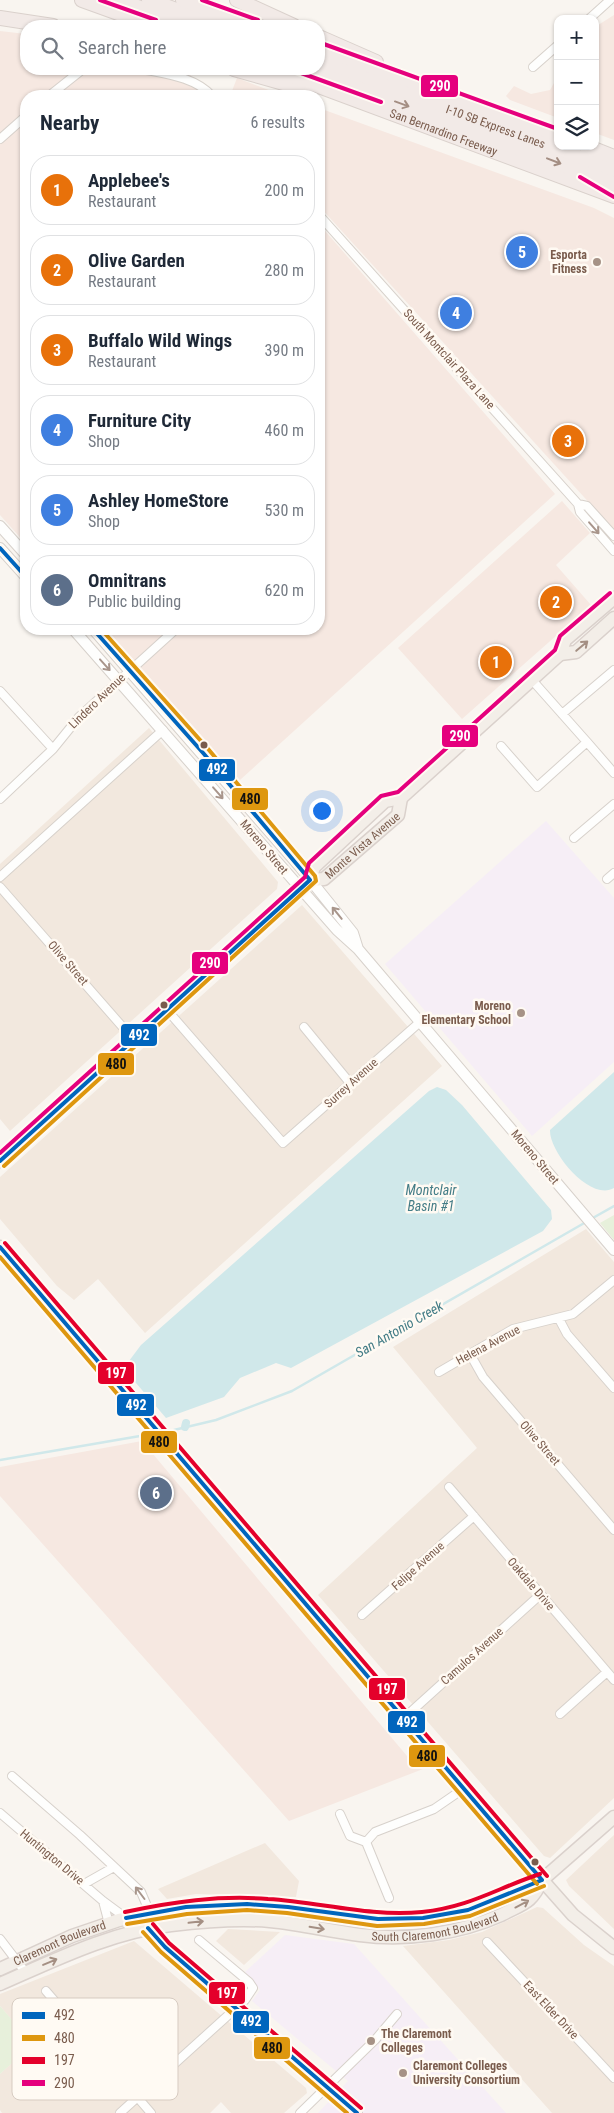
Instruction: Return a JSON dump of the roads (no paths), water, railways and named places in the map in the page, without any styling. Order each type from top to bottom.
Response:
[{"type":"highway","points":[[82,0],[137,20]]},
{"type":"highway","points":[[118,0],[173,20]]},
{"type":"highway","points":[[150,0],[204,20]]},
{"type":"highway","points":[[183,0],[239,20]]},
{"type":"highway","points":[[238,0],[281,20]]},
{"type":"highway","points":[[0,18],[20,21]]},
{"type":"highway","points":[[325,40],[359,54],[425,88]]},
{"type":"highway","points":[[325,51],[554,135]]},
{"type":"highway","name":"I-10 SB Express Lanes","points":[[325,64],[614,170]]},
{"type":"highway","points":[[256,75],[312,90]]},
{"type":"highway","name":"San Bernardino Freeway","points":[[289,75],[614,196]]},
{"type":"highway","name":"I-10 SB Express Lanes","points":[[322,75],[614,184]]},
{"type":"highway","points":[[325,93],[379,108]]},
{"type":"highway","points":[[599,149],[614,152]]},
{"type":"highway","points":[[596,150],[614,157]]},
{"type":"highway","points":[[577,182],[614,204]]},
{"type":"main road","name":"Monte Vista Avenue","points":[[0,1161],[305,885],[314,867],[385,801],[401,798],[560,654],[565,640],[614,598]]},
{"type":"main road","name":"Monte Vista Avenue","points":[[560,654],[576,652],[614,618]]},
{"type":"main road","name":"Monte Vista Avenue","points":[[305,885],[324,879],[398,815],[401,798]]},
{"type":"main road","points":[[0,1247],[542,1880],[574,1915],[614,1948]]},
{"type":"main road","points":[[542,1880],[614,1817]]},
{"type":"main road","name":"South Claremont Boulevard","points":[[269,1905],[343,1916],[407,1920],[468,1910],[524,1884],[542,1880]]},
{"type":"main road","name":"South Claremont Boulevard","points":[[269,1921],[371,1936],[408,1936],[439,1932],[473,1926],[521,1905],[534,1896],[542,1880]]},
{"type":"main road","name":"Claremont Boulevard","points":[[0,1968],[72,1936],[126,1918],[194,1906],[269,1905]]},
{"type":"main road","name":"Claremont Boulevard","points":[[0,1984],[96,1943],[148,1928],[208,1920],[269,1921]]},
{"type":"street","points":[[593,15],[610,0]]},
{"type":"street","points":[[533,67],[554,49]]},
{"type":"street","points":[[57,90],[75,75]]},
{"type":"street","points":[[168,75],[189,80],[206,90]]},
{"type":"street","points":[[0,139],[20,121]]},
{"type":"street","name":"South Montclair Plaza Lane","points":[[325,222],[578,504],[580,512],[614,551]]},
{"type":"street","name":"South Montclair Plaza Lane","points":[[578,504],[587,506],[614,536]]},
{"type":"street","points":[[0,526],[20,548]]},
{"type":"street","points":[[14,541],[1,551],[20,571]]},
{"type":"street","name":"Moreno Street","points":[[78,635],[305,885],[353,934],[358,949],[614,1250]]},
{"type":"street","name":"Moreno Street","points":[[98,635],[130,670],[305,885]]},
{"type":"street","name":"Lindero Avenue","points":[[0,799],[53,749],[75,721],[169,635]]},
{"type":"street","points":[[562,714],[614,670]]},
{"type":"street","points":[[532,680],[614,773]]},
{"type":"street","points":[[0,691],[53,749]]},
{"type":"street","points":[[0,877],[163,730]]},
{"type":"street","points":[[501,746],[537,787],[587,742]]},
{"type":"street","points":[[574,838],[614,804]]},
{"type":"street","points":[[608,879],[614,873]]},
{"type":"street","name":"Olive Street","points":[[0,887],[134,1040]]},
{"type":"street","name":"Surrey Avenue","points":[[167,1010],[283,1144],[420,1022]]},
{"type":"street","points":[[304,1027],[350,1083]]},
{"type":"street","name":"Helena Avenue","points":[[439,1372],[513,1329],[559,1320],[573,1314],[614,1280]]},
{"type":"street","points":[[559,1320],[567,1334],[614,1388]]},
{"type":"street","name":"Olive Street","points":[[470,1354],[483,1377],[614,1530]]},
{"type":"street","name":"Oakdale Drive","points":[[448,1487],[614,1680]]},
{"type":"street","name":"Felipe Avenue","points":[[362,1616],[474,1516]]},
{"type":"street","name":"Camulos Avenue","points":[[404,1718],[540,1594]]},
{"type":"street","points":[[560,1714],[607,1672]]},
{"type":"street","points":[[12,1776],[144,1896],[150,1913],[148,1928],[165,1947],[357,2113]]},
{"type":"street","points":[[366,1842],[375,1832],[434,1809],[463,1789]]},
{"type":"street","name":"Huntington Drive","points":[[0,1813],[103,1901],[126,1918],[148,1928]]},
{"type":"street","points":[[340,1814],[350,1836],[366,1842],[389,1898]]},
{"type":"street","points":[[84,1884],[114,1867]]},
{"type":"street","points":[[103,1901],[108,1924]]},
{"type":"street","points":[[0,1939],[26,1973]]},
{"type":"street","points":[[178,2061],[236,2008],[253,1988],[249,1982],[199,1940]]},
{"type":"street","name":"East Elder Drive","points":[[487,1942],[614,2078]]},
{"type":"street","points":[[46,1991],[52,1998]]},
{"type":"street","points":[[300,2113],[328,2088],[375,2040],[397,2014]]},
{"type":"street","points":[[120,2113],[135,2100]]},
{"type":"street","points":[[140,2100],[151,2113]]},
{"type":"water","points":[[614,1072],[614,1188],[604,1190],[594,1188],[583,1182],[563,1162],[551,1139],[550,1130]]},
{"type":"water","name":"Montclair Basin #1","points":[[437,1087],[446,1090],[462,1105],[551,1210],[552,1219],[543,1231],[291,1368],[276,1363],[240,1378],[224,1397],[166,1418],[130,1376],[129,1361],[141,1345],[429,1091]]},
{"type":"waterway","name":"San Antonio Creek","points":[[591,1219],[614,1206]]},
{"type":"waterway","name":"San Antonio Creek","points":[[174,1430],[216,1420],[292,1391],[586,1222]]},
{"type":"waterway","name":"San Antonio Creek","points":[[185,1427],[186,1423]]},
{"type":"waterway","name":"San Antonio Creek","points":[[0,1460],[140,1436]]},
{"type":"place","name":"Ashley HomeStore","points":[[522,252]]},
{"type":"place","name":"Esporta Fitness","points":[[597,262]]},
{"type":"place","name":"Furniture City","points":[[456,313]]},
{"type":"place","name":"Buffalo Wild Wings","points":[[568,441]]},
{"type":"place","name":"Olive Garden","points":[[556,602]]},
{"type":"place","name":"Applebee's","points":[[496,662]]},
{"type":"place","name":"Moreno Elementary School","points":[[521,1013]]},
{"type":"place","name":"Omnitrans","points":[[156,1493]]},
{"type":"place","name":"The Claremont Colleges","points":[[371,2041]]},
{"type":"place","name":"Claremont Colleges University Consortium","points":[[403,2073]]}]
